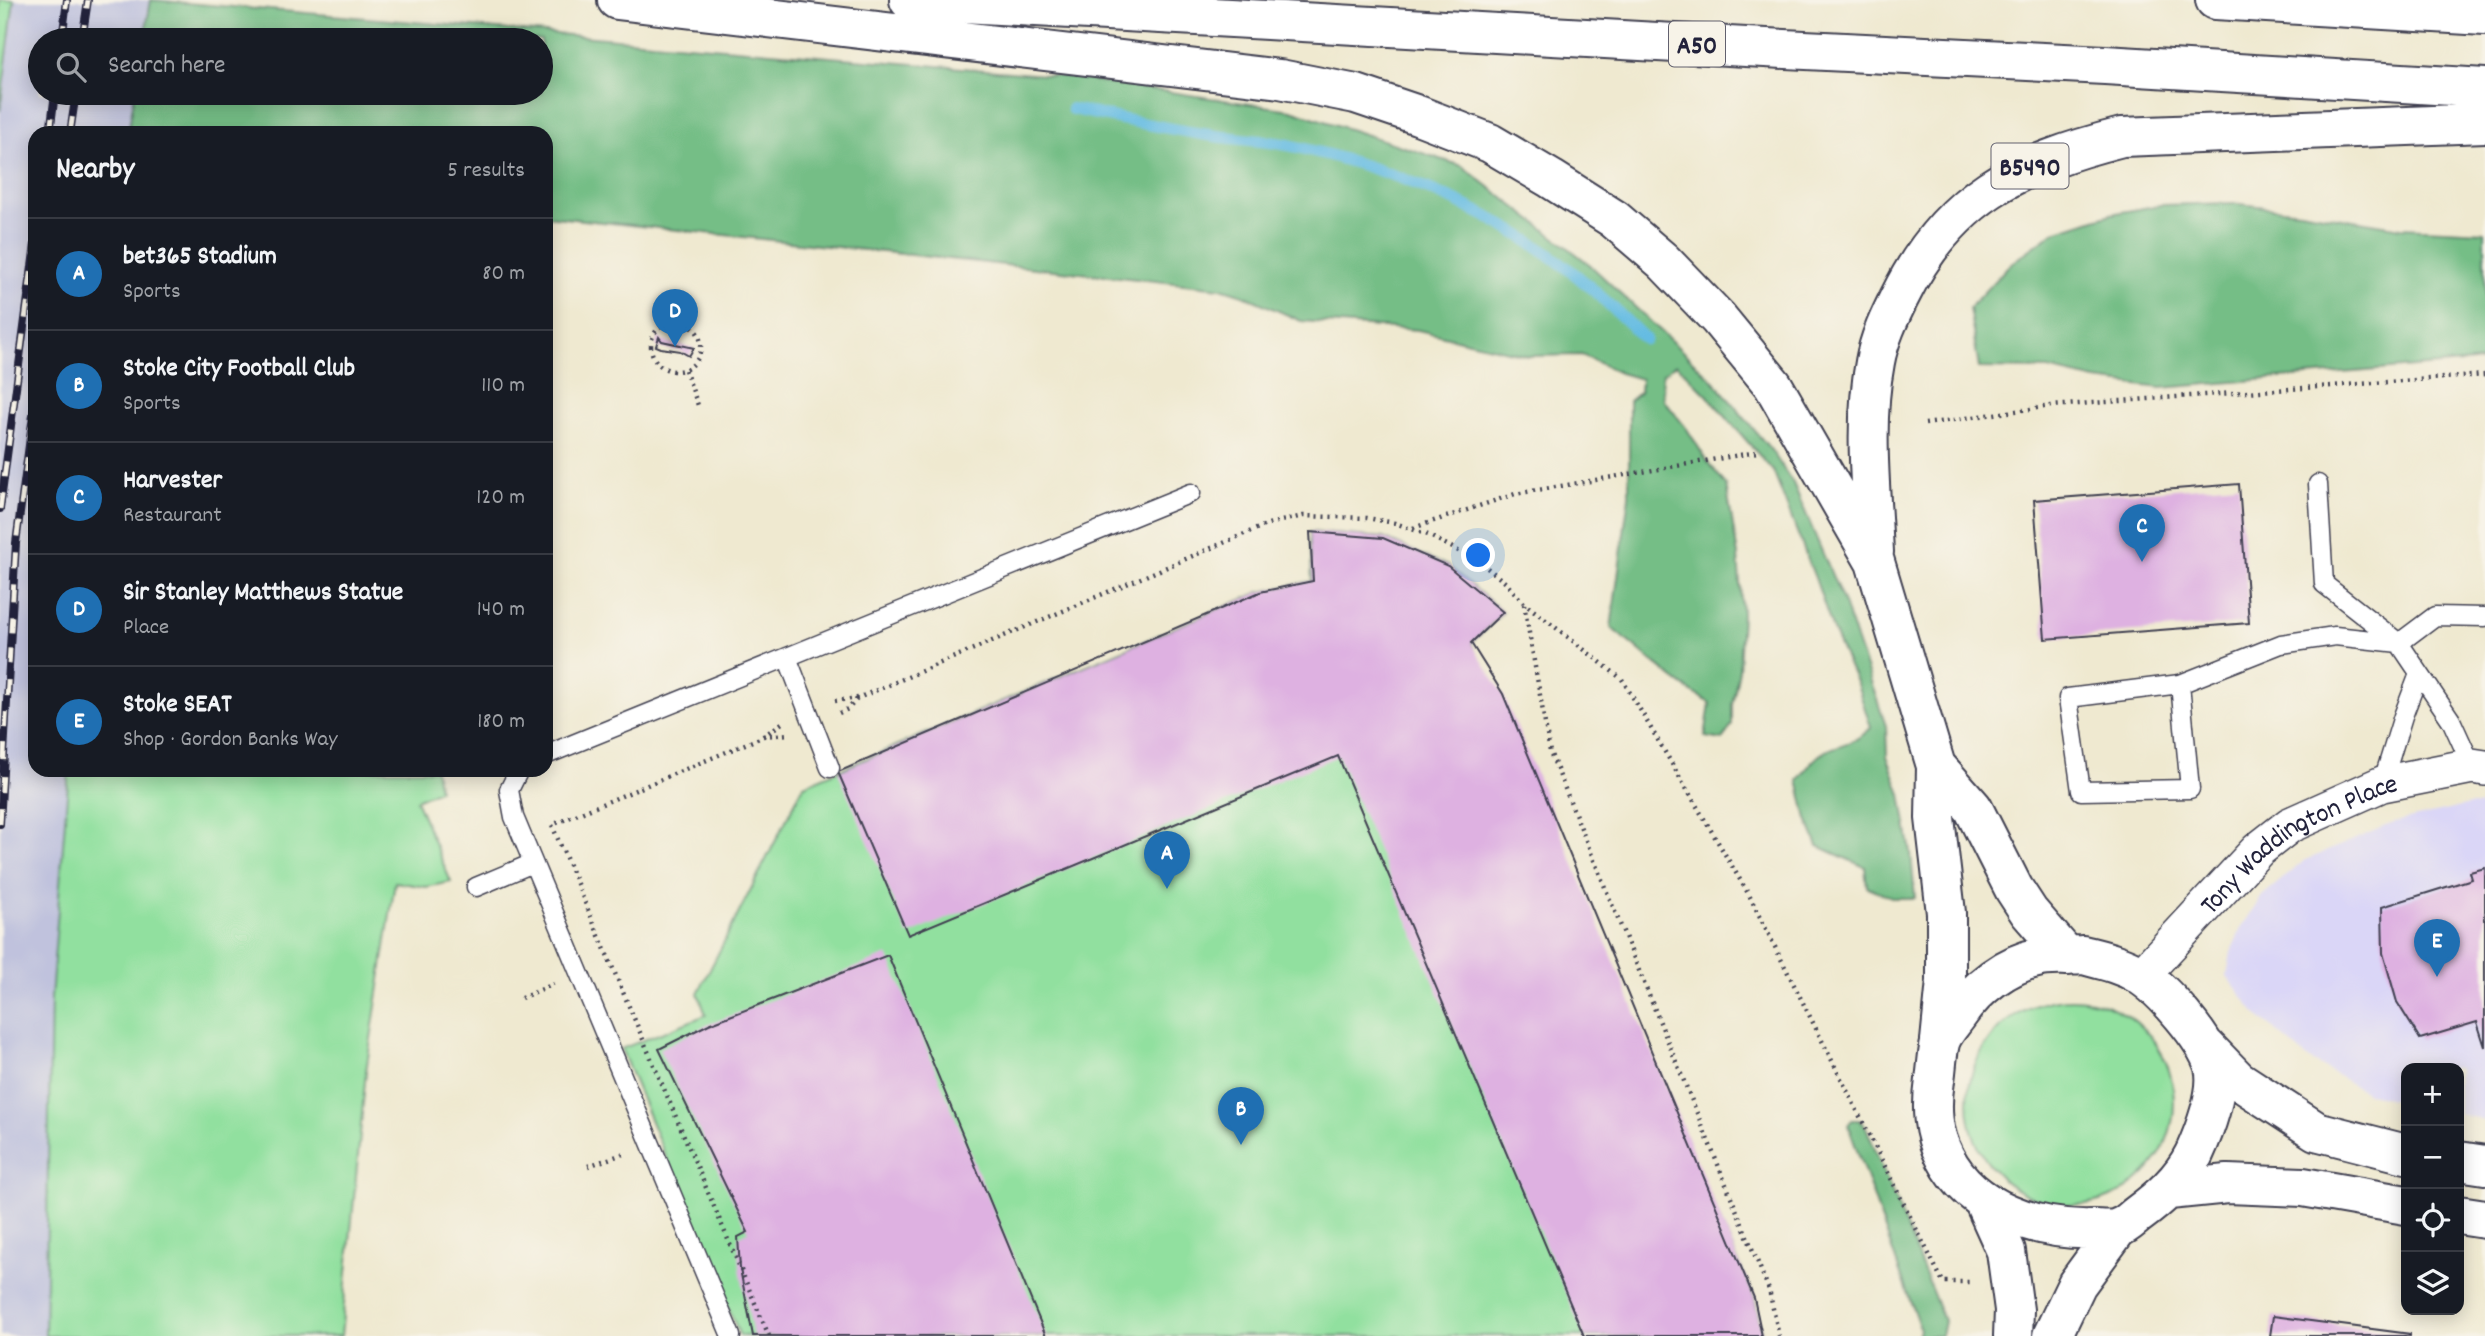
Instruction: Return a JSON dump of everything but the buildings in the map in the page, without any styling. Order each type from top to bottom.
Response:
[{"type":"main road","points":[[617,0],[1280,79],[1356,94],[1490,144],[1614,219],[1663,261],[1718,317],[1773,384],[1875,562],[1936,766],[1935,818],[1946,913],[1946,981],[1931,1104],[1936,1134],[1945,1158],[1960,1179],[1983,1200],[2020,1219],[2048,1227],[2077,1230],[2118,1228]]},
{"type":"main road","name":"A50","points":[[909,0],[2485,88]]},
{"type":"main road","points":[[2215,0],[2485,16]]},
{"type":"main road","name":"B5490","points":[[1875,562],[1869,415],[1878,349],[1886,325],[1925,250],[1955,216],[1990,189],[2032,165],[2075,149],[2122,137],[2485,123]]},
{"type":"main road","points":[[1936,766],[1972,808],[2022,901],[2067,956]]},
{"type":"main road","points":[[1940,1041],[1961,1009],[1989,980],[2014,966],[2041,957],[2083,955],[2096,958],[2121,965],[2141,975],[2182,1013],[2206,1047],[2238,1080],[2316,1130],[2401,1153]]},
{"type":"main road","points":[[2052,1336],[2077,1284],[2118,1228],[2169,1190],[2189,1163],[2203,1135],[2214,1090],[2214,1069],[2206,1047]]},
{"type":"main road","points":[[2464,1162],[2485,1165]]},
{"type":"main road","points":[[2169,1190],[2228,1184],[2302,1186],[2401,1204]]},
{"type":"main road","points":[[1983,1200],[2006,1251],[2014,1310],[2013,1336]]},
{"type":"main road","points":[[2464,1216],[2485,1219]]},
{"type":"street","name":"Tony Waddington Place","points":[[2141,975],[2258,850],[2290,825],[2382,784],[2478,767]]},
{"type":"lane","points":[[2318,484],[2324,584],[2399,643],[2451,720],[2478,767]]},
{"type":"lane","points":[[553,752],[1191,493]]},
{"type":"lane","points":[[2180,684],[2190,789],[2081,791],[2068,698],[2180,684],[2281,644],[2335,636],[2399,643],[2435,616],[2485,617]]},
{"type":"lane","points":[[787,657],[830,768]]},
{"type":"lane","points":[[2382,784],[2419,674]]},
{"type":"lane","points":[[516,777],[509,790],[514,817],[731,1336]]},
{"type":"lane","points":[[476,887],[533,863]]},
{"type":"path","points":[[679,320],[688,323],[700,339],[702,347],[699,357],[685,370],[674,372],[666,369],[657,364],[653,356],[650,346],[652,336],[666,323],[679,320]]},
{"type":"path","points":[[685,370],[699,408]]},
{"type":"path","points":[[1925,424],[2050,406],[2485,375]]},
{"type":"path","points":[[1412,528],[1515,494],[1757,452]]},
{"type":"path","points":[[841,698],[858,698],[1268,524],[1304,516],[1343,517],[1367,518],[1412,528],[1481,563],[1506,583],[1524,603],[1622,679],[1749,895],[1943,1282],[2010,1281]]},
{"type":"path","points":[[1524,603],[1550,752],[1769,1290],[1779,1336]]},
{"type":"path","points":[[848,709],[858,698]]},
{"type":"path","points":[[769,1336],[552,825],[762,737],[781,724]]},
{"type":"path","points":[[762,737],[787,735]]},
{"type":"shaded area","points":[[0,0],[151,0],[146,28],[28,28],[28,105],[133,105],[129,126],[28,126],[28,777],[68,777],[51,998],[45,1336],[0,1336]]},
{"type":"shaded area","points":[[2470,805],[2485,806],[2485,1120],[2464,1115],[2464,1063],[2401,1063],[2401,1101],[2369,1094],[2310,1060],[2255,1013],[2227,976],[2231,952],[2241,928],[2262,896],[2304,861],[2395,822]]},
{"type":"green space","points":[[0,0],[14,0],[0,111]]},
{"type":"green space","points":[[151,0],[485,28],[146,28]]},
{"type":"green space","points":[[553,34],[1069,77],[1291,110],[1462,166],[1588,263],[1713,380],[1771,450],[1793,483],[1843,601],[1886,726],[1887,756],[1901,794],[1915,898],[1894,898],[1867,887],[1865,867],[1818,846],[1807,819],[1798,780],[1822,754],[1854,740],[1871,728],[1857,684],[1834,633],[1773,471],[1676,364],[1662,375],[1664,400],[1726,485],[1738,555],[1742,613],[1739,670],[1732,704],[1732,725],[1723,740],[1705,737],[1710,703],[1672,677],[1611,628],[1629,496],[1629,401],[1640,392],[1641,379],[1620,373],[1582,355],[1529,356],[1418,330],[1301,321],[1221,288],[553,217],[553,126],[129,126],[133,105],[553,105]]},
{"type":"green space","points":[[2232,203],[2401,228],[2485,232],[2485,361],[2161,388],[2096,380],[2048,369],[1979,368],[1969,308],[2010,264],[2054,232],[2111,214],[2160,205]]},
{"type":"green space","points":[[1310,532],[1383,538],[1448,566],[1503,612],[1471,643],[1754,1298],[1762,1336],[740,1336],[621,1049],[706,1015],[698,993],[804,785],[1260,592],[1312,581]]},
{"type":"green space","points":[[68,777],[436,777],[439,790],[416,800],[451,882],[426,887],[395,882],[366,1071],[341,1336],[45,1336],[51,998]]},
{"type":"green space","points":[[2071,999],[2110,1007],[2128,1016],[2144,1029],[2157,1045],[2166,1063],[2174,1102],[2166,1141],[2157,1159],[2144,1175],[2128,1188],[2110,1197],[2071,1205],[2032,1197],[2014,1188],[1998,1175],[1985,1159],[1976,1141],[1968,1102],[1976,1063],[1985,1045],[1998,1029],[2014,1016],[2032,1007]]},
{"type":"green space","points":[[1852,1120],[1860,1120],[1866,1127],[1944,1321],[1941,1336],[1918,1336],[1920,1329],[1848,1125]]},
{"type":"waterway","points":[[1072,109],[1202,134],[1285,144],[1361,164],[1424,187],[1484,215],[1541,249],[1582,280],[1645,339]]},
{"type":"railway","points":[[64,28],[67,0]]},
{"type":"railway","points":[[84,28],[88,0]]},
{"type":"railway","points":[[51,126],[54,105]]},
{"type":"railway","points":[[71,126],[74,105]]},
{"type":"railway","points":[[0,509],[28,297]]},
{"type":"railway","points":[[0,824],[16,543],[28,453]]},
{"type":"place","name":"Sir Stanley Matthews Statue","points":[[675,347]]},
{"type":"place","name":"Harvester","points":[[2142,562]]},
{"type":"place","name":"bet365 Stadium","points":[[1167,889]]},
{"type":"place","name":"Stoke SEAT","points":[[2437,977]]},
{"type":"place","name":"Stoke City Football Club","points":[[1241,1145]]}]
